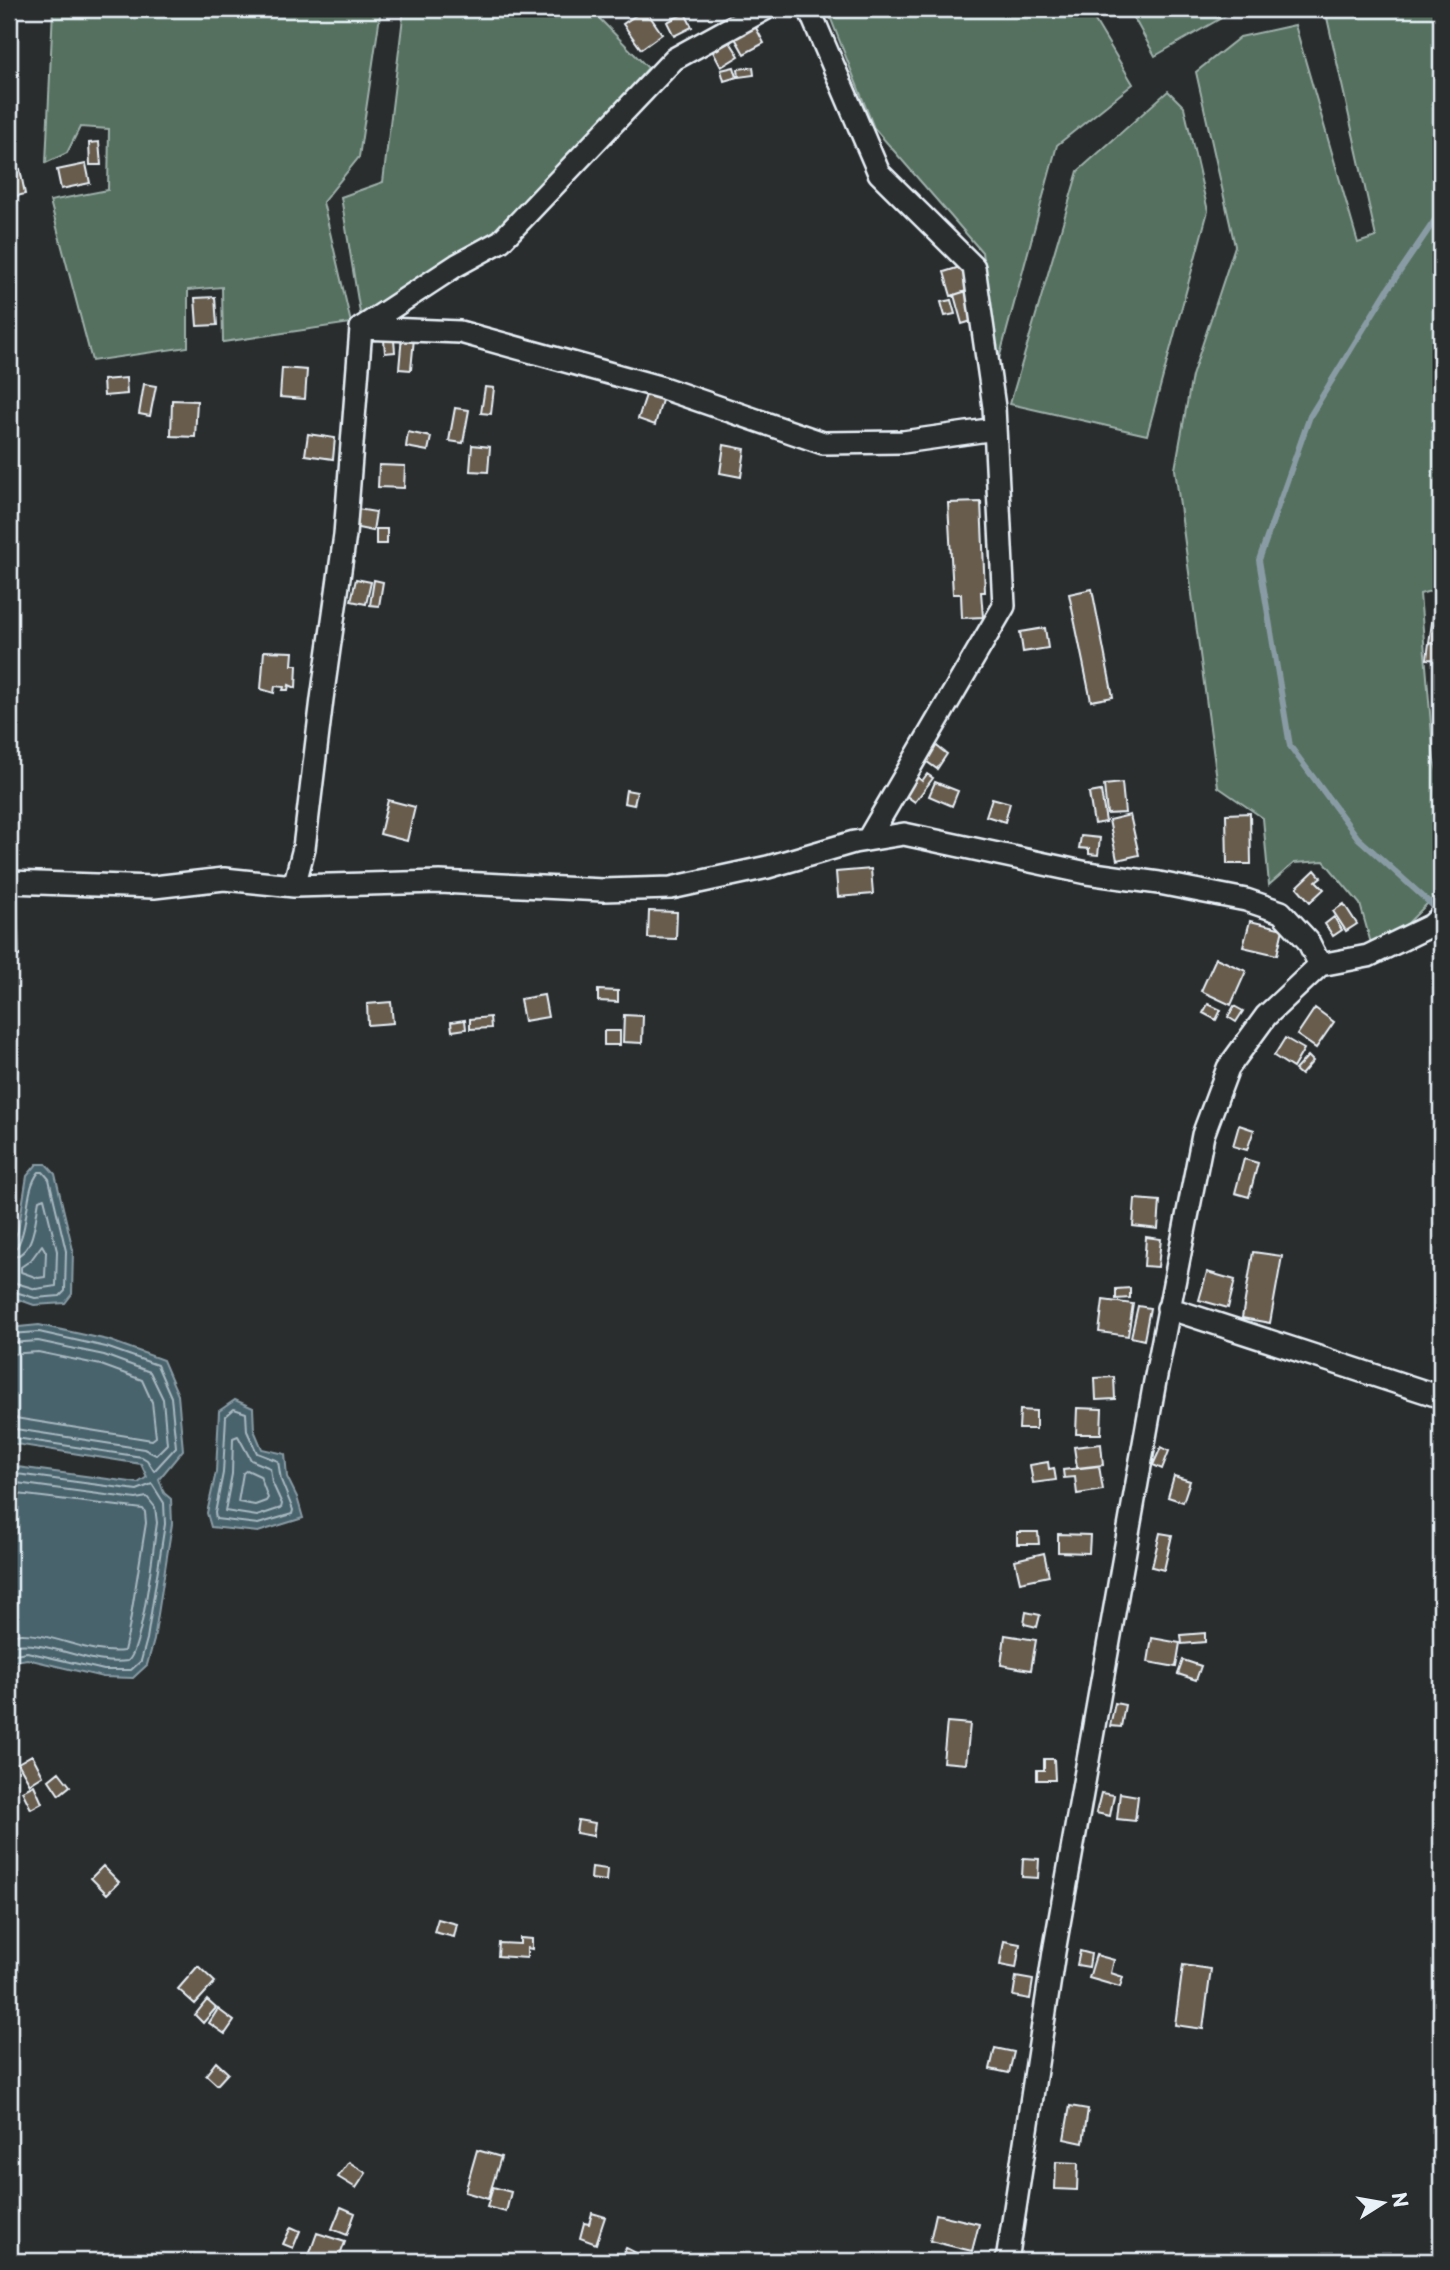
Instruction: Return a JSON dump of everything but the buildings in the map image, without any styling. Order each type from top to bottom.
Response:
[{"type":"street","points":[[361,328],[457,265],[502,241],[674,59],[765,9]]},
{"type":"street","points":[[809,9],[879,173],[974,267],[994,407],[1004,606],[868,839]]},
{"type":"street","points":[[361,328],[460,332],[663,388],[823,443],[903,442],[995,429]]},
{"type":"street","points":[[295,886],[304,848],[345,536],[361,328]]},
{"type":"street","points":[[9,882],[154,887],[224,879],[295,886],[440,882],[603,890],[671,888],[768,867],[868,839],[904,834],[1087,873],[1246,900],[1282,912],[1308,941],[1320,965]]},
{"type":"street","points":[[1007,2261],[1056,1939],[1168,1308],[1203,1135],[1228,1068],[1266,1016],[1320,965],[1368,956],[1436,921]]},
{"type":"street","points":[[1168,1308],[1441,1397]]},
{"type":"green space","points":[[53,9],[381,9],[359,157],[323,202],[351,323],[223,342],[222,287],[188,290],[188,347],[92,361],[50,201],[108,190],[109,129],[80,127],[67,153],[46,163]]},
{"type":"green space","points":[[404,9],[601,9],[594,13],[648,68],[498,238],[361,319],[341,197],[383,182]]},
{"type":"green space","points":[[827,9],[1088,9],[1133,84],[1057,145],[999,359],[992,340],[982,252],[874,128]]},
{"type":"green space","points":[[1129,9],[1237,9],[1155,56]]},
{"type":"green space","points":[[1363,9],[1441,9],[1441,588],[1420,594],[1434,760],[1441,783],[1441,890],[1408,923],[1372,947],[1360,904],[1324,861],[1294,863],[1269,885],[1263,818],[1218,787],[1175,469],[1192,376],[1235,246],[1196,72],[1240,37],[1295,25],[1358,243],[1376,237],[1326,13]]},
{"type":"green space","points":[[1168,91],[1184,107],[1208,211],[1147,435],[1010,404],[1078,171]]},
{"type":"water","points":[[37,1164],[46,1164],[55,1174],[73,1250],[72,1294],[65,1303],[34,1305],[9,1296],[9,1247],[18,1231],[27,1176]]},
{"type":"water","points":[[39,1325],[108,1340],[163,1360],[178,1395],[183,1450],[159,1479],[164,1493],[171,1499],[172,1524],[154,1640],[147,1665],[133,1678],[103,1677],[27,1659],[9,1662],[9,1466],[138,1483],[147,1477],[141,1464],[9,1443],[9,1328]]},
{"type":"water","points":[[235,1400],[253,1408],[254,1430],[262,1449],[285,1454],[287,1477],[303,1518],[258,1532],[211,1527],[207,1513],[216,1472],[219,1411]]},
{"type":"waterway","points":[[1440,912],[1358,838],[1290,746],[1259,560],[1310,416],[1388,289],[1441,211]]}]
